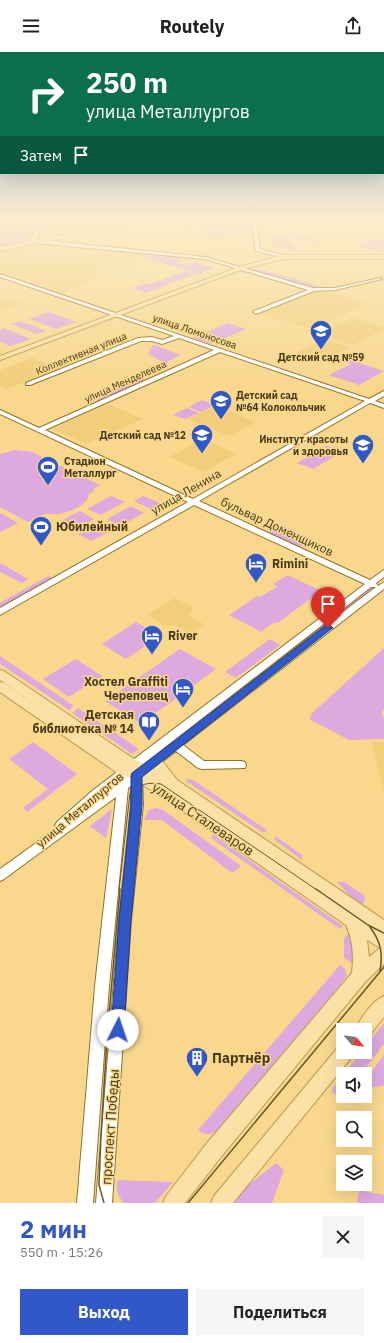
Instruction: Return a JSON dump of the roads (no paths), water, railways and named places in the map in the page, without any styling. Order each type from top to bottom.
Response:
[{"type":"main road","points":[[0,358],[223,274]]},
{"type":"main road","points":[[0,354],[114,314]]},
{"type":"main road","name":"улица Сталеваров","points":[[0,674],[140,768],[166,792],[384,943]]},
{"type":"main road","name":"улица Сталеваров","points":[[0,686],[140,768],[175,785],[384,928]]},
{"type":"main road","points":[[352,922],[360,938],[363,955],[360,976]]},
{"type":"main road","points":[[173,1203],[214,1150],[360,976],[384,954]]},
{"type":"main road","points":[[369,1023],[384,1004]]},
{"type":"main road","points":[[220,1203],[339,1059]]},
{"type":"street","points":[[257,274],[313,290]]},
{"type":"street","name":"улица Ломоносова","points":[[0,275],[384,406]]},
{"type":"street","points":[[256,312],[313,290],[335,289],[380,279]]},
{"type":"street","name":"Коллективная улица","points":[[28,384],[140,339],[152,339],[162,342],[179,336]]},
{"type":"street","name":"улица Менделеева","points":[[40,430],[219,350]]},
{"type":"street","name":"улица Ленина","points":[[0,612],[384,393]]},
{"type":"street","name":"бульвар Доменщиков","points":[[0,412],[380,586]]},
{"type":"street","name":"улица Металлургов","points":[[24,857],[96,794],[176,745],[380,586],[384,573]]},
{"type":"street","name":"улица Металлургов","points":[[140,768],[380,586]]},
{"type":"street","points":[[176,745],[202,765],[241,765]]},
{"type":"street","name":"проспект Победы","points":[[85,1203],[102,986],[123,786],[140,768]]},
{"type":"street","name":"проспект Победы","points":[[104,1203],[125,920],[140,768]]},
{"type":"street","name":"улица Металлургов","points":[[0,876],[123,786]]},
{"type":"street","points":[[106,1178],[109,1199],[112,1203]]},
{"type":"tram line","points":[[119,890],[130,793],[144,784],[152,783],[161,784],[317,890]]},
{"type":"tram line","points":[[104,1203],[99,1185],[101,1136],[107,1038],[120,889]]},
{"type":"tram line","points":[[316,889],[368,925],[384,933]]},
{"type":"tram line","points":[[370,927],[379,943],[381,953],[380,971]]},
{"type":"tram line","points":[[188,1203],[384,967]]},
{"type":"place","name":"Детский сад №59","points":[[321,350]]},
{"type":"place","name":"Детский сад №64 Колокольчик","points":[[221,420]]},
{"type":"place","name":"Детский сад №12","points":[[202,454]]},
{"type":"place","name":"Институт красоты и здоровья","points":[[363,464]]},
{"type":"place","name":"Стадион Металлург","points":[[48,486]]},
{"type":"place","name":"Юбилейный","points":[[41,546]]},
{"type":"place","name":"Rimini","points":[[256,584]]},
{"type":"place","name":"River","points":[[152,656]]},
{"type":"place","name":"Хостел Graffiti Череповец","points":[[183,708]]},
{"type":"place","name":"Детская библиотека № 14","points":[[149,742]]},
{"type":"place","name":"Партнёр","points":[[197,1078]]}]
